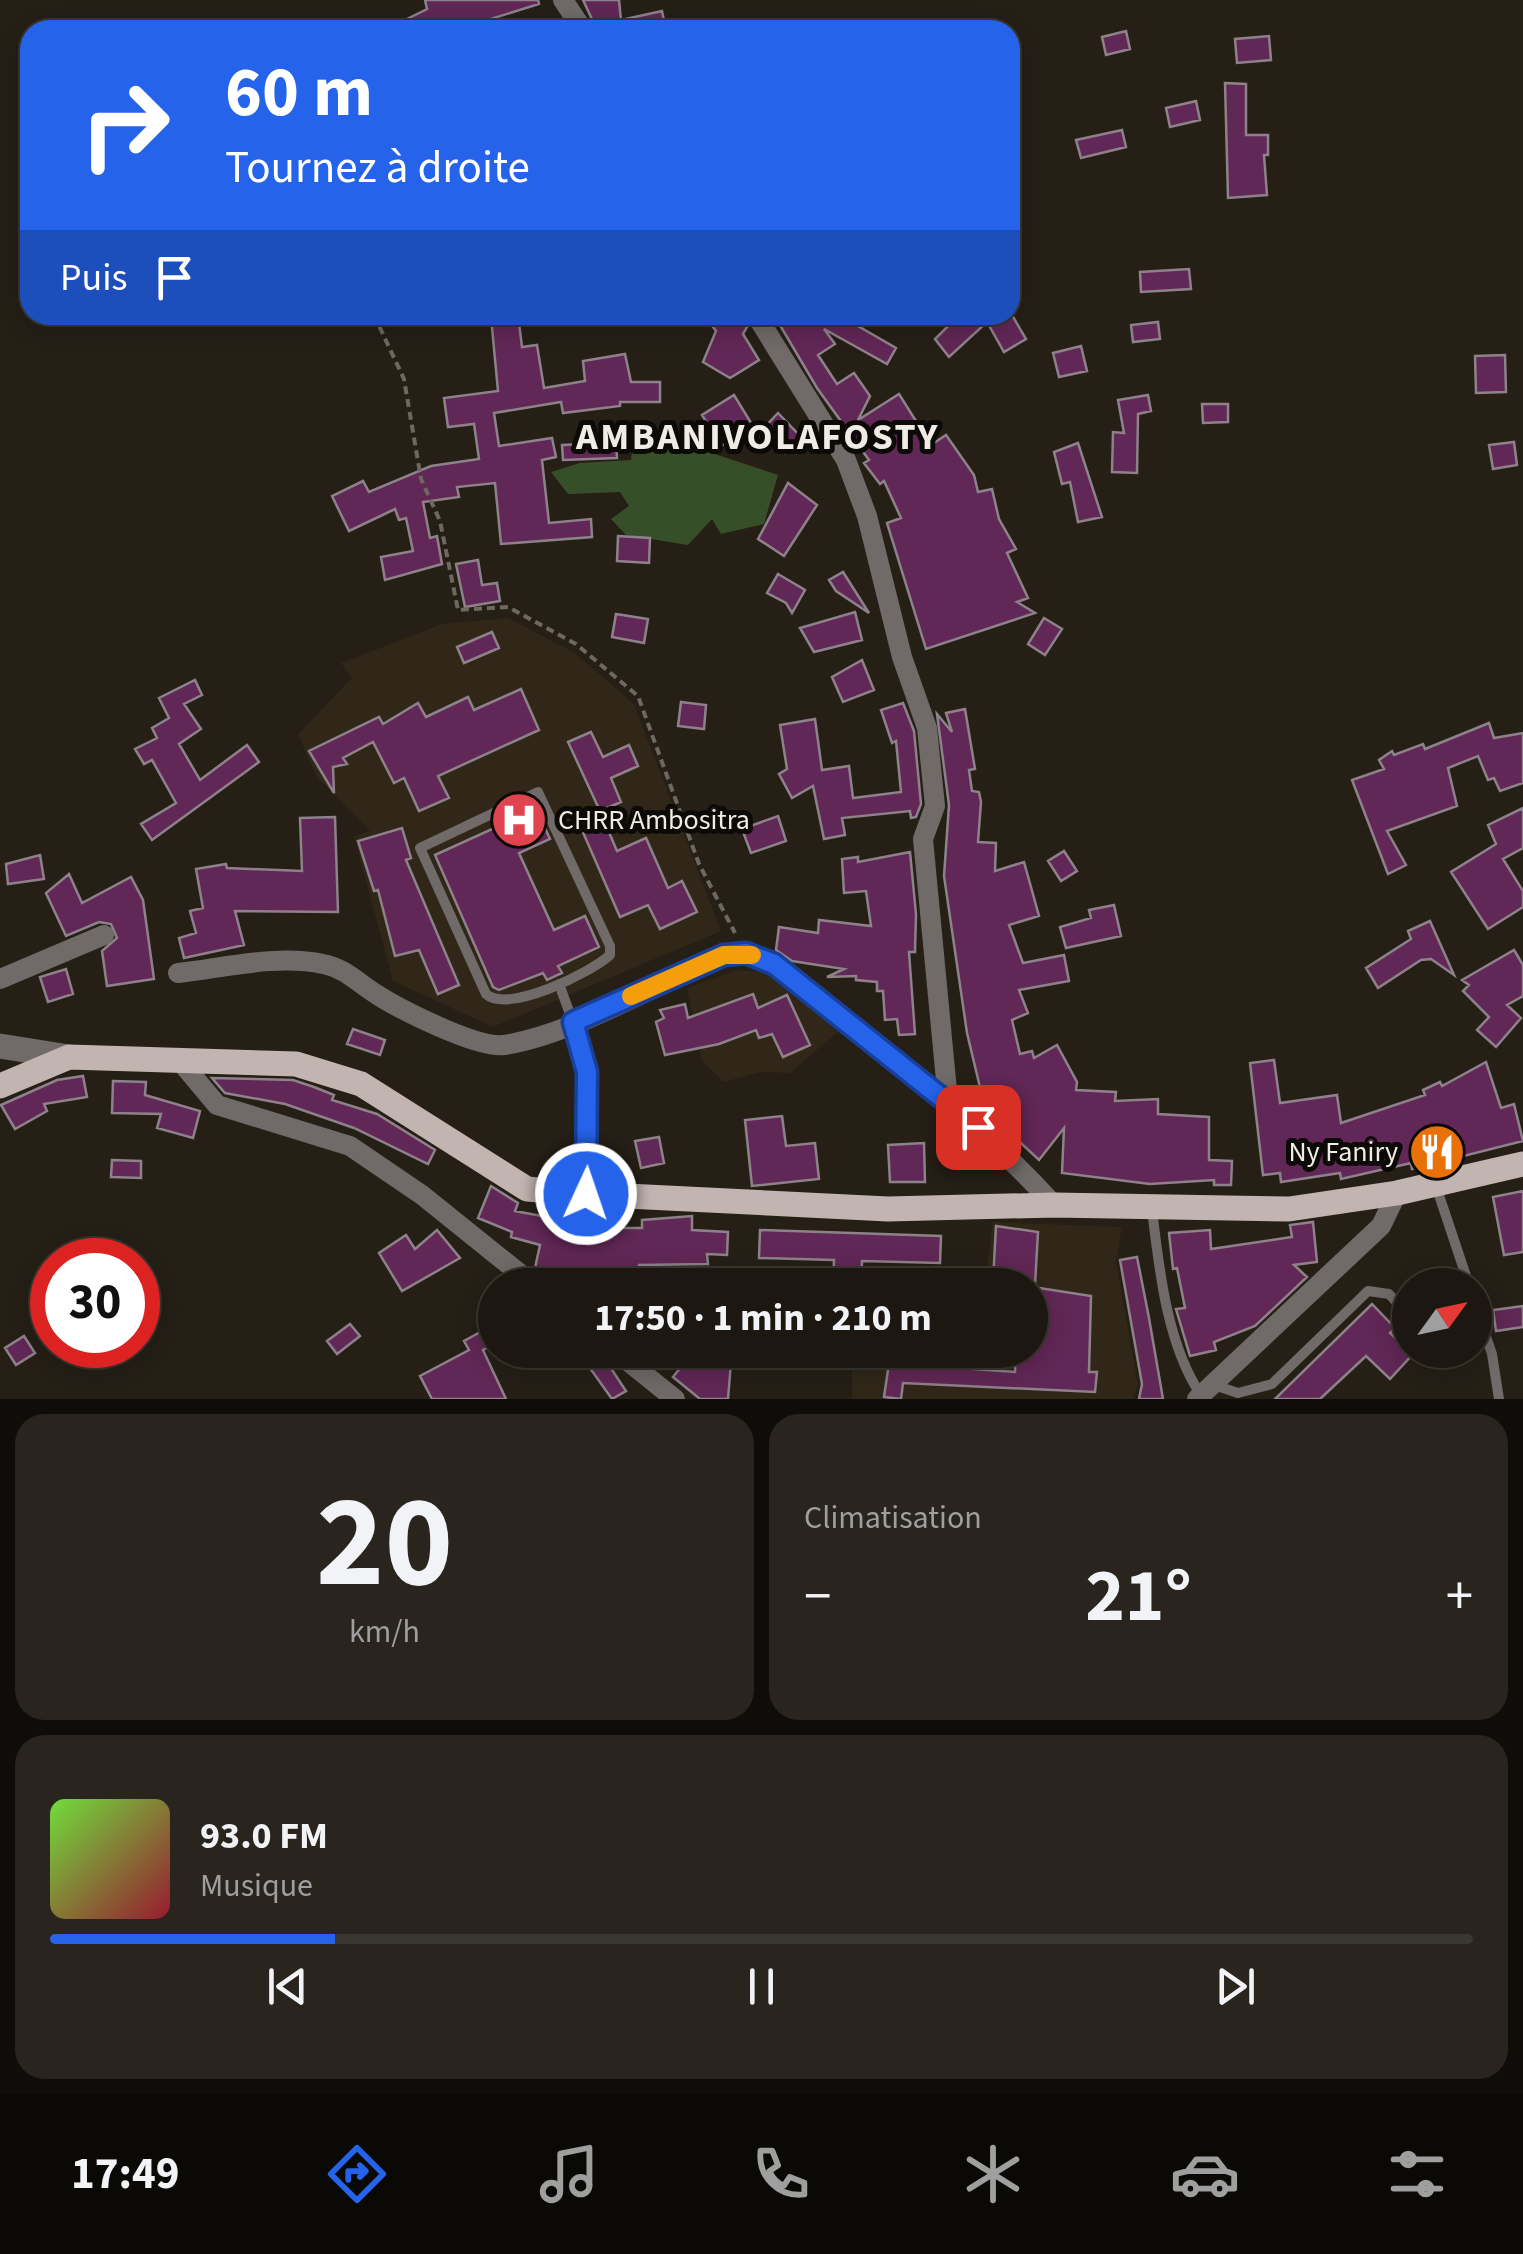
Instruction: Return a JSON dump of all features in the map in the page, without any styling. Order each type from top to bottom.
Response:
[{"type":"main road","points":[[0,1086],[68,1057],[296,1064],[361,1084],[527,1188],[586,1194],[888,1208],[1289,1208],[1397,1193],[1523,1164]]},
{"type":"street","points":[[762,325],[846,460],[867,516],[902,657],[927,728],[935,806],[923,839],[948,1101]]},
{"type":"street","points":[[0,979],[104,935]]},
{"type":"street","points":[[178,973],[291,961],[324,964],[442,1026],[475,1041],[501,1046],[573,1022],[724,955],[746,953],[774,964],[948,1101],[1008,1153],[1054,1205]]},
{"type":"street","points":[[573,1022],[587,1072],[586,1194]]},
{"type":"street","points":[[0,1046],[68,1057]]},
{"type":"street","points":[[180,1062],[217,1104],[350,1146],[422,1195],[513,1268]]},
{"type":"street","points":[[1204,1393],[1381,1226],[1397,1193]]},
{"type":"street","points":[[636,1368],[675,1399]]},
{"type":"lane","points":[[538,792],[610,946],[610,955],[604,961],[559,984],[505,1002],[486,994],[420,848],[538,792]]},
{"type":"lane","points":[[559,984],[573,1022]]},
{"type":"lane","points":[[1434,1182],[1463,1268]]},
{"type":"lane","points":[[1152,1208],[1158,1257],[1186,1373],[1204,1393],[1238,1392],[1272,1384],[1368,1291],[1392,1297]]},
{"type":"lane","points":[[1492,1354],[1500,1399]]},
{"type":"path","points":[[379,325],[404,379],[420,478],[440,520],[458,610],[508,607],[576,644],[638,696],[699,864],[746,953]]},
{"type":"shaded area","name":"CHRR Ambositra","points":[[508,618],[575,653],[634,704],[721,931],[493,1027],[393,981],[354,836],[370,831],[316,776],[298,734],[352,678],[341,663],[442,624]]},
{"type":"shaded area","points":[[736,970],[763,972],[841,1029],[790,1073],[761,1072],[724,1082],[702,1061],[687,988]]},
{"type":"shaded area","points":[[993,1222],[1122,1227],[1116,1261],[1138,1385],[1133,1399],[852,1399],[852,1368],[1048,1368],[1048,1268],[987,1268]]},
{"type":"green space","points":[[651,433],[778,475],[764,524],[721,534],[712,519],[688,545],[626,535],[611,519],[629,506],[620,492],[568,494],[551,472],[580,463],[631,460],[634,437]]},
{"type":"building","points":[[425,0],[538,0],[539,4],[487,20],[407,20],[427,9]]},
{"type":"building","points":[[583,0],[619,0],[621,20],[592,20]]},
{"type":"building","points":[[662,11],[664,20],[621,20]]},
{"type":"building","points":[[1126,31],[1130,49],[1106,55],[1102,37]]},
{"type":"building","points":[[1269,36],[1271,60],[1237,63],[1235,39]]},
{"type":"building","points":[[1225,83],[1246,84],[1246,135],[1268,135],[1268,155],[1264,155],[1267,195],[1228,198]]},
{"type":"building","points":[[1196,101],[1200,120],[1170,127],[1166,108]]},
{"type":"building","points":[[1122,130],[1126,147],[1081,158],[1076,140]]},
{"type":"building","points":[[1189,269],[1191,289],[1141,292],[1140,272]]},
{"type":"building","points":[[1158,322],[1160,339],[1133,342],[1131,325]]},
{"type":"building","points":[[492,325],[519,325],[522,347],[537,345],[544,388],[585,381],[583,361],[625,354],[631,382],[660,382],[660,402],[620,402],[620,406],[563,413],[561,402],[494,413],[499,446],[552,438],[556,457],[542,460],[549,523],[591,519],[592,537],[501,544],[495,483],[457,487],[459,497],[423,502],[430,538],[437,536],[442,564],[385,580],[381,557],[413,551],[406,518],[399,520],[395,509],[349,531],[332,496],[363,481],[369,492],[431,466],[479,459],[474,424],[448,427],[444,398],[498,391]]},
{"type":"building","points":[[712,325],[746,325],[743,334],[759,360],[730,378],[703,362],[716,331]]},
{"type":"building","points":[[780,325],[859,325],[896,348],[887,364],[824,329],[835,344],[818,355],[837,384],[854,373],[870,396],[858,420],[899,394],[931,445],[946,435],[974,475],[978,492],[992,489],[999,519],[1016,549],[1007,553],[1028,598],[1017,602],[1035,613],[926,649],[887,523],[901,518],[884,481],[880,484],[864,463],[869,460],[817,388]]},
{"type":"building","points":[[949,325],[984,325],[949,357],[935,339]]},
{"type":"building","points":[[989,325],[1018,325],[1026,339],[1004,352]]},
{"type":"building","points":[[1081,346],[1087,371],[1059,377],[1053,353]]},
{"type":"building","points":[[1505,355],[1506,392],[1476,393],[1475,356]]},
{"type":"building","points":[[734,395],[753,426],[721,446],[702,415]]},
{"type":"building","points":[[1148,395],[1151,411],[1138,414],[1137,473],[1112,472],[1113,432],[1124,433],[1118,400]]},
{"type":"building","points":[[1202,404],[1228,404],[1228,422],[1203,423]]},
{"type":"building","points":[[778,413],[801,437],[785,453],[762,430]]},
{"type":"building","points":[[1514,442],[1517,465],[1493,469],[1489,445]]},
{"type":"building","points":[[616,443],[617,458],[563,460],[562,445]]},
{"type":"building","points":[[1078,443],[1102,517],[1078,522],[1070,482],[1062,484],[1054,452]]},
{"type":"building","points":[[788,483],[817,505],[784,556],[758,539]]},
{"type":"building","points":[[618,536],[650,538],[649,563],[617,561]]},
{"type":"building","points":[[478,560],[482,585],[497,583],[500,601],[465,607],[456,564]]},
{"type":"building","points":[[843,572],[869,613],[836,591],[829,580]]},
{"type":"building","points":[[778,574],[805,590],[792,613],[786,603],[767,593]]},
{"type":"building","points":[[855,612],[862,640],[814,652],[800,628]]},
{"type":"building","points":[[616,614],[648,619],[644,643],[612,637]]},
{"type":"building","points":[[1044,618],[1062,629],[1045,655],[1028,644]]},
{"type":"building","points":[[492,632],[499,648],[464,663],[457,647]]},
{"type":"building","points":[[862,660],[874,690],[843,702],[832,677]]},
{"type":"building","points":[[195,680],[202,695],[184,704],[201,729],[179,744],[200,780],[247,745],[259,762],[152,840],[141,824],[176,803],[152,760],[144,764],[135,749],[157,738],[152,728],[169,718],[159,698]]},
{"type":"building","points":[[521,689],[539,730],[438,776],[449,798],[419,811],[404,778],[394,783],[373,742],[343,758],[347,764],[333,767],[334,793],[309,751],[379,717],[383,724],[418,703],[426,717],[468,697],[474,710]]},
{"type":"building","points":[[681,702],[706,705],[704,729],[678,726]]},
{"type":"building","points":[[903,703],[914,731],[921,804],[916,817],[911,818],[910,811],[842,818],[845,835],[824,839],[813,786],[792,798],[779,774],[787,769],[780,725],[815,719],[822,770],[849,766],[853,798],[901,792],[896,741],[892,743],[881,710]]},
{"type":"building","points":[[965,709],[975,769],[969,770],[972,791],[979,792],[981,802],[978,842],[996,843],[995,871],[1024,862],[1039,916],[1009,925],[1023,963],[1064,955],[1069,981],[1019,990],[1028,1013],[1012,1020],[1020,1054],[1032,1051],[1034,1058],[1057,1045],[1077,1082],[1076,1090],[1116,1092],[1115,1101],[1158,1099],[1158,1114],[1209,1117],[1209,1160],[1232,1161],[1231,1185],[1214,1185],[1214,1180],[1150,1184],[1062,1173],[1064,1128],[1039,1160],[1007,1130],[1004,1132],[984,1104],[967,1033],[944,876],[949,805],[937,714],[952,732],[946,713]]},
{"type":"building","points":[[1489,723],[1494,738],[1523,733],[1523,783],[1500,791],[1494,778],[1488,780],[1478,756],[1448,768],[1457,806],[1387,831],[1406,865],[1388,874],[1352,780],[1384,769],[1379,760],[1392,751],[1394,755],[1423,744],[1425,749]]},
{"type":"building","points":[[591,732],[603,757],[629,745],[638,766],[611,778],[621,802],[600,811],[568,742]]},
{"type":"building","points":[[1523,808],[1523,848],[1503,859],[1523,891],[1523,907],[1488,929],[1451,872],[1496,844],[1488,825]]},
{"type":"building","points":[[536,809],[550,839],[519,853],[554,930],[585,916],[599,947],[558,966],[562,973],[547,980],[543,973],[499,990],[493,987],[435,855]]},
{"type":"building","points":[[600,811],[617,851],[646,838],[668,888],[682,881],[697,912],[660,929],[648,905],[620,917],[578,821]]},
{"type":"building","points":[[778,816],[786,841],[751,853],[742,829]]},
{"type":"building","points":[[335,817],[338,912],[235,911],[244,945],[184,958],[179,938],[196,933],[190,911],[203,908],[196,869],[226,864],[227,868],[302,871],[300,818]]},
{"type":"building","points":[[402,828],[411,858],[406,860],[459,985],[438,994],[419,950],[395,956],[378,890],[374,891],[358,841]]},
{"type":"building","points":[[1064,851],[1077,871],[1061,881],[1048,861]]},
{"type":"building","points":[[910,852],[916,914],[915,952],[909,952],[915,1034],[899,1035],[897,1019],[885,1020],[883,991],[877,991],[877,982],[856,980],[856,976],[827,977],[844,969],[792,961],[776,950],[779,927],[818,933],[819,920],[871,926],[866,891],[844,893],[842,859],[858,857],[858,862]]},
{"type":"building","points":[[40,855],[44,879],[8,884],[6,864]]},
{"type":"building","points":[[69,874],[82,903],[131,877],[143,900],[154,979],[107,986],[102,951],[117,938],[111,924],[99,922],[66,936],[46,893]]},
{"type":"building","points":[[1114,905],[1121,936],[1066,948],[1060,927],[1091,918],[1089,910]]},
{"type":"building","points":[[1430,921],[1454,975],[1431,959],[1421,960],[1378,988],[1366,968],[1411,939],[1408,931]]},
{"type":"building","points":[[1514,950],[1523,965],[1523,996],[1507,1005],[1521,1018],[1496,1047],[1477,1030],[1489,1017],[1463,991],[1469,985],[1462,980]]},
{"type":"building","points":[[66,969],[73,994],[48,1002],[40,977]]},
{"type":"building","points":[[753,994],[758,1008],[787,995],[810,1045],[783,1057],[772,1034],[759,1038],[756,1030],[719,1044],[665,1055],[656,1022],[664,1018],[660,1010],[685,1004],[688,1018]]},
{"type":"building","points":[[353,1029],[385,1040],[380,1055],[347,1044]]},
{"type":"building","points":[[1274,1060],[1280,1103],[1337,1095],[1341,1123],[1425,1095],[1423,1090],[1440,1082],[1442,1086],[1486,1062],[1501,1108],[1514,1104],[1523,1141],[1412,1169],[1411,1163],[1341,1179],[1340,1173],[1281,1182],[1280,1173],[1263,1175],[1250,1063]]},
{"type":"building","points":[[83,1076],[87,1097],[44,1104],[47,1111],[15,1129],[1,1105],[57,1080]]},
{"type":"building","points":[[212,1078],[293,1080],[334,1095],[332,1100],[377,1114],[435,1150],[428,1164],[354,1128],[285,1104],[225,1093]]},
{"type":"building","points":[[113,1081],[146,1082],[145,1095],[200,1111],[193,1138],[157,1128],[161,1114],[112,1113]]},
{"type":"building","points":[[782,1116],[786,1146],[815,1143],[819,1179],[752,1186],[745,1120]]},
{"type":"building","points":[[659,1137],[664,1163],[641,1168],[635,1141]]},
{"type":"building","points":[[924,1143],[925,1182],[890,1182],[888,1145]]},
{"type":"building","points":[[112,1160],[141,1161],[141,1178],[111,1177]]},
{"type":"building","points":[[491,1186],[518,1203],[515,1211],[606,1228],[642,1228],[642,1220],[692,1216],[692,1230],[728,1232],[727,1255],[707,1254],[708,1264],[535,1268],[540,1245],[511,1237],[512,1232],[478,1218]]},
{"type":"building","points":[[1523,1191],[1523,1252],[1504,1255],[1493,1197]]},
{"type":"building","points":[[1313,1222],[1317,1262],[1294,1265],[1307,1277],[1255,1326],[1214,1342],[1216,1350],[1190,1356],[1176,1309],[1185,1308],[1177,1268],[1173,1269],[1169,1233],[1210,1230],[1211,1249],[1292,1237],[1290,1225]]},
{"type":"building","points":[[996,1226],[1038,1232],[1036,1268],[994,1268]]},
{"type":"building","points":[[437,1230],[460,1258],[402,1291],[379,1253],[406,1235],[415,1249]]},
{"type":"building","points":[[760,1230],[941,1236],[940,1263],[862,1261],[862,1268],[834,1268],[834,1260],[759,1258]]},
{"type":"building","points":[[1137,1257],[1163,1399],[1139,1399],[1142,1384],[1120,1260]]},
{"type":"building","points":[[1048,1289],[1091,1296],[1089,1372],[1097,1372],[1095,1392],[903,1383],[901,1399],[884,1397],[888,1368],[1015,1372],[1015,1368],[1048,1368]]},
{"type":"building","points":[[1372,1304],[1392,1325],[1392,1368],[1400,1368],[1390,1379],[1366,1356],[1320,1399],[1275,1399]]},
{"type":"building","points":[[1523,1306],[1523,1327],[1496,1331],[1493,1310]]},
{"type":"building","points":[[350,1324],[360,1336],[337,1354],[327,1341]]},
{"type":"building","points":[[478,1333],[478,1368],[491,1368],[506,1399],[432,1399],[420,1376],[469,1350],[464,1341]]},
{"type":"building","points":[[24,1336],[30,1345],[30,1356],[16,1365],[5,1348]]},
{"type":"building","points":[[590,1368],[611,1368],[626,1391],[612,1399]]},
{"type":"building","points":[[680,1368],[731,1368],[728,1399],[700,1399],[673,1377]]},
{"type":"slow traffic","points":[[631,996],[724,955],[752,955]]},
{"type":"place","name":"CHRR Ambositra","points":[[519,820]]},
{"type":"place","name":"Ny Faniry","points":[[1437,1152]]},
{"type":"district","name":"AMBANIVOLAFOSTY","points":[[758,437]]},
{"type":"route","points":[[586,1194],[590,1131],[587,1072],[573,1022],[724,955],[746,953],[774,964],[978,1127]]}]
